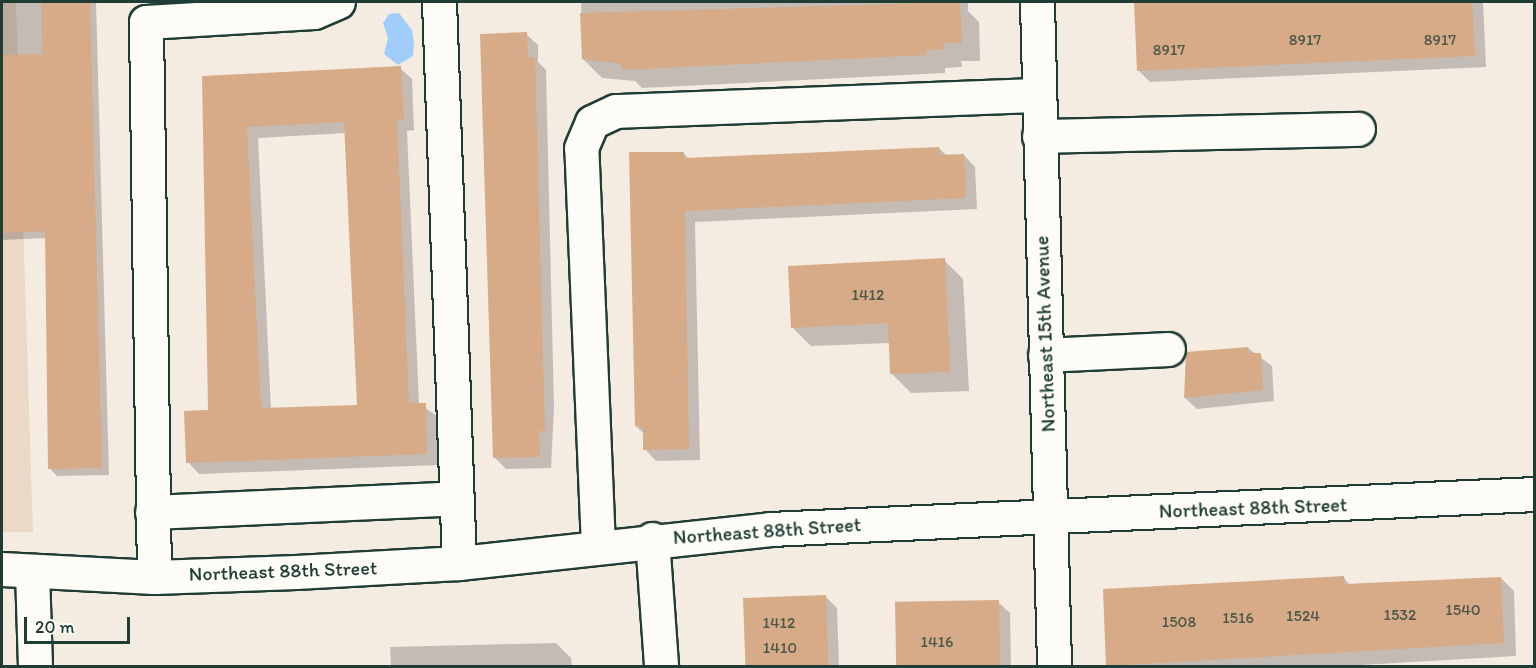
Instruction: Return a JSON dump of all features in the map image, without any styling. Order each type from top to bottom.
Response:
[{"type":"street","points":[[154,577],[146,22],[314,12],[338,2]]},
{"type":"street","points":[[439,2],[459,563]]},
{"type":"street","name":"Northeast 15th Avenue","points":[[1037,2],[1054,666]]},
{"type":"street","points":[[598,546],[581,148],[592,122],[616,111],[1038,95]]},
{"type":"street","points":[[1039,136],[1358,129]]},
{"type":"street","points":[[1045,355],[1168,349]]},
{"type":"street","name":"Northeast 88th Street","points":[[17,570],[154,577],[459,563],[652,539],[1534,494]]},
{"type":"street","points":[[152,512],[457,498]]},
{"type":"street","points":[[652,539],[661,666]]},
{"type":"street","points":[[17,570],[35,666]]},
{"type":"shaded area","points":[[2,2],[16,2],[33,532],[2,532]]},
{"type":"water","points":[[399,13],[412,30],[414,44],[413,56],[398,65],[384,54],[388,38],[383,23],[389,14]]},
{"type":"building","points":[[41,2],[90,2],[102,468],[48,469],[45,231],[2,233],[2,55],[42,54]]},
{"type":"building","points":[[960,2],[962,43],[943,43],[944,49],[927,50],[927,55],[622,70],[621,64],[582,59],[580,13]]},
{"type":"building","points":[[1134,2],[1472,2],[1475,56],[1137,71]]},
{"type":"building","points":[[527,32],[528,57],[535,57],[545,431],[539,431],[540,457],[493,458],[480,34]]},
{"type":"building","points":[[401,66],[404,119],[397,120],[409,403],[426,403],[427,454],[186,463],[184,411],[208,410],[202,76]],"holes":[[[344,122],[357,405],[261,408],[247,127]]]},
{"type":"building","points":[[939,147],[940,155],[964,154],[966,198],[685,211],[689,449],[643,450],[643,427],[635,426],[629,152],[684,152],[684,158]]},
{"type":"building","points":[[945,258],[950,372],[890,374],[888,323],[791,328],[788,266]]},
{"type":"building","points":[[1248,347],[1249,353],[1261,353],[1263,390],[1184,398],[1186,352]]},
{"type":"building","points":[[1344,576],[1345,584],[1501,577],[1504,643],[1106,666],[1103,589]]},
{"type":"building","points":[[826,595],[828,666],[745,666],[743,598]]},
{"type":"building","points":[[999,600],[1000,666],[896,666],[895,602]]}]
